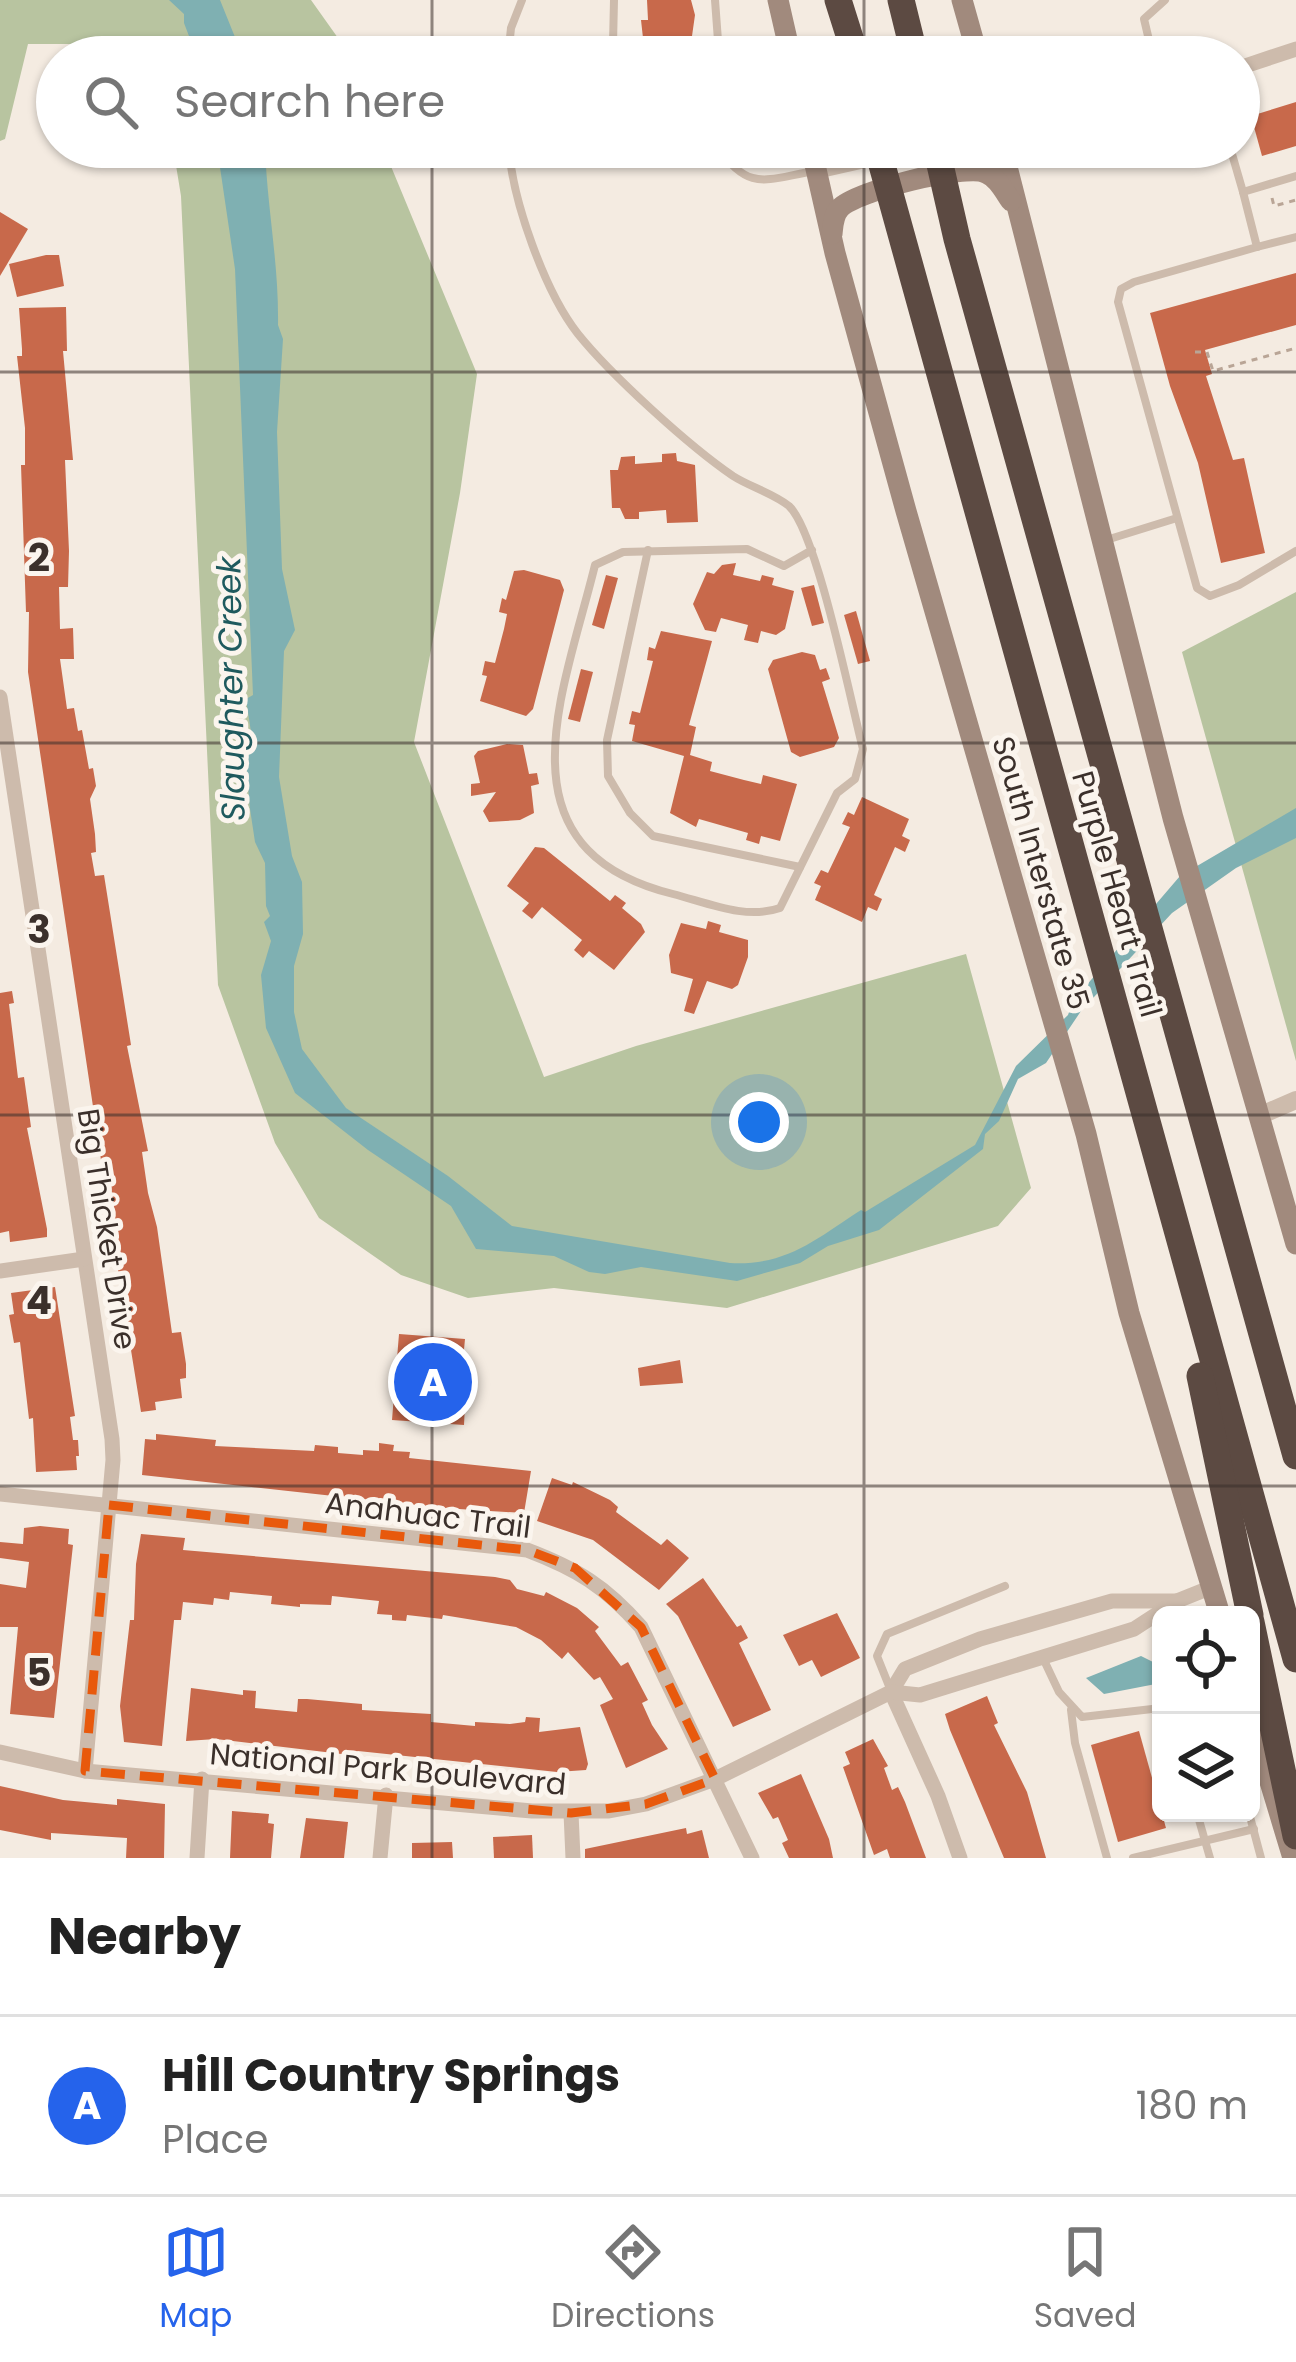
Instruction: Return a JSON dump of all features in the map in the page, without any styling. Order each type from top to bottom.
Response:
[{"type":"highway","points":[[840,0],[850,36]]},
{"type":"highway","points":[[902,0],[910,36]]},
{"type":"highway","name":"Purple Heart Trail","points":[[883,168],[1296,1659]]},
{"type":"highway","name":"Purple Heart Trail","points":[[941,168],[969,283],[1296,1456]]},
{"type":"highway","points":[[1173,1219],[1248,1606]]},
{"type":"highway","points":[[1260,1665],[1296,1836]]},
{"type":"main road","points":[[778,0],[786,36]]},
{"type":"main road","points":[[962,0],[972,36]]},
{"type":"main road","points":[[1007,168],[1173,818],[1296,1244]]},
{"type":"main road","name":"South Interstate 35","points":[[821,170],[835,253],[1086,1134],[1129,1313],[1217,1606]]},
{"type":"main road","points":[[835,253],[834,218],[845,204],[964,170],[982,170],[995,178],[1017,210]]},
{"type":"main road","points":[[1260,1749],[1293,1858]]},
{"type":"street","points":[[1260,61],[1296,49]]},
{"type":"street","points":[[821,170],[829,168]]},
{"type":"street","name":"Big Thicket Drive","points":[[0,697],[112,1439],[85,1771]]},
{"type":"street","points":[[1259,1116],[1296,1100]]},
{"type":"street","points":[[0,1271],[84,1258]]},
{"type":"street","name":"Anahuac Trail","points":[[0,1494],[527,1550],[575,1568],[621,1604],[641,1627],[752,1858]]},
{"type":"street","name":"National Park Boulevard","points":[[0,1752],[85,1771],[571,1813],[646,1804],[715,1779],[891,1692],[920,1695],[1134,1629],[1177,1601],[1212,1588]]},
{"type":"street","name":"National Park Boulevard","points":[[891,1692],[905,1669],[1033,1623],[1112,1601],[1177,1601]]},
{"type":"street","points":[[1033,1623],[1042,1656]]},
{"type":"street","points":[[891,1692],[960,1858]]},
{"type":"street","points":[[197,1858],[202,1779]]},
{"type":"street","points":[[380,1858],[386,1795]]},
{"type":"street","points":[[571,1813],[573,1858]]},
{"type":"lane","points":[[510,36],[522,0]]},
{"type":"lane","points":[[613,36],[614,0]]},
{"type":"lane","points":[[716,0],[718,36]]},
{"type":"lane","points":[[1148,36],[1144,19],[1166,0]]},
{"type":"lane","points":[[510,168],[538,261],[576,332],[642,398],[732,475],[790,507],[812,550],[863,749],[855,779],[837,794],[780,908],[759,916],[640,886],[603,865],[572,828],[554,783],[553,734],[596,565],[623,552],[747,549],[784,566],[812,550]]},
{"type":"lane","points":[[733,168],[758,180],[821,170]]},
{"type":"lane","points":[[1236,168],[1257,247]]},
{"type":"lane","points":[[1243,192],[1296,176]]},
{"type":"lane","points":[[1296,237],[1134,282],[1120,290],[1118,302],[1197,588],[1210,596],[1296,551]]},
{"type":"lane","points":[[1102,542],[1177,518]]},
{"type":"lane","points":[[648,550],[607,740],[608,776],[630,813],[653,836],[800,867]]},
{"type":"lane","points":[[891,1692],[877,1656],[887,1634],[1005,1586]]},
{"type":"lane","points":[[1042,1656],[1071,1708],[1082,1717],[1152,1708]]},
{"type":"lane","points":[[1071,1708],[1075,1743],[1107,1858]]},
{"type":"lane","points":[[1199,1822],[1210,1858]]},
{"type":"lane","points":[[1252,1822],[1262,1858]]},
{"type":"lane","points":[[1133,1858],[1254,1829]]},
{"type":"path","points":[[1268,184],[1274,206],[1296,200]]},
{"type":"path","points":[[1195,352],[1208,352],[1213,371],[1296,349]]},
{"type":"highlighted area","points":[[109,1505],[527,1550],[575,1568],[641,1627],[715,1779],[646,1804],[571,1813],[85,1771]]},
{"type":"green space","points":[[0,0],[311,0],[337,36],[36,36],[36,44],[28,44],[5,139],[0,141]]},
{"type":"green space","points":[[176,168],[392,168],[477,374],[414,742],[544,1077],[636,1046],[966,954],[1031,1188],[998,1226],[727,1308],[554,1288],[468,1298],[401,1275],[319,1218],[275,1143],[218,985]]},
{"type":"green space","points":[[1296,592],[1296,1061],[1182,652]]},
{"type":"water","points":[[169,0],[220,0],[235,36],[189,36],[184,14]]},
{"type":"water","points":[[220,168],[267,168],[278,325],[283,339],[277,432],[282,569],[295,630],[284,651],[279,777],[292,856],[302,882],[303,934],[294,966],[294,1012],[302,1049],[346,1108],[448,1176],[512,1226],[730,1263],[768,1260],[800,1248],[975,1145],[1016,1066],[1068,1015],[1073,1001],[1180,876],[1296,808],[1296,838],[1236,868],[1172,913],[1081,1011],[1046,1063],[1018,1079],[999,1121],[985,1134],[983,1149],[879,1230],[828,1246],[800,1263],[737,1281],[641,1267],[605,1274],[554,1256],[476,1249],[451,1206],[295,1093],[266,1028],[261,975],[271,941],[264,922],[270,916],[265,863],[255,842],[250,809],[245,750],[251,732],[246,699],[253,695],[235,269]]},
{"type":"water","points":[[1141,1656],[1152,1662],[1152,1685],[1104,1694],[1086,1678]]},
{"type":"building","points":[[647,0],[691,0],[692,36],[643,36],[641,20],[648,20]]},
{"type":"building","points":[[1296,102],[1296,146],[1262,156],[1260,113]]},
{"type":"building","points":[[0,212],[28,229],[0,276]]},
{"type":"building","points":[[59,255],[64,286],[17,297],[9,264]]},
{"type":"building","points":[[1296,273],[1296,325],[1205,350],[1212,374],[1206,376],[1233,460],[1244,458],[1265,553],[1221,563],[1198,463],[1150,313]]},
{"type":"building","points":[[66,307],[67,351],[63,351],[73,460],[65,460],[68,587],[59,587],[60,629],[73,628],[74,659],[60,659],[67,709],[74,708],[89,769],[93,768],[96,786],[90,799],[96,852],[91,853],[95,876],[104,875],[131,1045],[127,1046],[148,1151],[142,1152],[148,1193],[172,1333],[181,1332],[186,1364],[186,1378],[180,1379],[182,1398],[155,1402],[156,1410],[141,1412],[109,1214],[115,1213],[110,1179],[104,1180],[28,672],[19,308]]},
{"type":"building","points":[[676,453],[677,461],[695,465],[698,522],[667,523],[666,510],[639,512],[639,519],[625,519],[620,508],[612,508],[610,470],[618,470],[621,457],[635,456],[635,464],[662,462],[662,454]]},
{"type":"building","points":[[736,563],[733,575],[760,581],[762,575],[774,578],[772,585],[794,591],[785,629],[776,635],[761,631],[758,643],[744,640],[748,625],[721,618],[716,632],[705,630],[693,604],[707,572],[714,574],[722,565]]},
{"type":"building","points":[[514,571],[560,580],[564,590],[533,709],[526,716],[480,701],[487,676],[482,675],[485,661],[495,663],[504,629],[507,614],[499,612],[502,598],[506,600]]},
{"type":"building","points":[[606,575],[618,578],[604,629],[592,625]]},
{"type":"building","points":[[814,585],[824,623],[812,626],[801,588]]},
{"type":"building","points":[[856,611],[870,661],[858,664],[844,615]]},
{"type":"building","points":[[661,631],[712,641],[689,725],[696,727],[690,755],[712,762],[710,771],[761,784],[763,775],[797,784],[780,841],[761,836],[759,844],[746,840],[748,833],[699,819],[696,827],[670,813],[684,756],[632,741],[635,725],[629,724],[632,711],[640,713],[653,661],[647,660],[649,647],[655,649]]},
{"type":"building","points":[[802,652],[815,655],[820,670],[826,668],[830,679],[822,682],[839,738],[834,747],[800,757],[791,752],[768,669],[773,660]]},
{"type":"building","points":[[581,669],[593,672],[580,722],[568,719]]},
{"type":"building","points":[[507,744],[523,745],[529,774],[537,773],[539,784],[531,786],[534,813],[520,820],[489,822],[483,811],[496,792],[471,796],[471,784],[480,783],[474,756]]},
{"type":"building","points":[[862,797],[909,819],[902,836],[910,840],[905,852],[895,847],[874,895],[882,899],[877,911],[868,907],[862,922],[815,900],[821,886],[814,883],[821,870],[828,873],[850,827],[842,824],[848,812],[854,815]]},
{"type":"building","points":[[535,847],[544,848],[610,901],[615,895],[641,924],[645,932],[614,970],[589,951],[583,958],[574,950],[582,940],[542,907],[532,919],[522,911],[529,903],[507,886]]},
{"type":"building","points":[[708,921],[721,925],[719,932],[748,940],[748,957],[732,989],[707,981],[694,1014],[684,1011],[693,979],[671,973],[669,955],[681,923],[706,929]]},
{"type":"building","points":[[12,991],[14,1003],[9,1004],[18,1078],[24,1077],[31,1127],[27,1128],[47,1237],[10,1242],[9,1231],[0,1233],[0,993]]},
{"type":"building","points":[[55,1287],[75,1416],[70,1417],[73,1440],[78,1440],[79,1456],[77,1470],[36,1472],[33,1418],[29,1419],[20,1342],[14,1343],[9,1315],[14,1314],[11,1293]]},
{"type":"building","points":[[399,1334],[465,1339],[463,1360],[473,1361],[464,1425],[392,1420]]},
{"type":"building","points":[[680,1360],[683,1383],[640,1386],[638,1368]]},
{"type":"building","points":[[156,1434],[216,1440],[215,1446],[314,1451],[315,1445],[363,1455],[363,1450],[379,1451],[379,1443],[394,1445],[393,1451],[410,1452],[409,1458],[531,1471],[524,1513],[443,1508],[142,1475],[145,1439],[156,1440]]},
{"type":"building","points":[[552,1478],[573,1482],[610,1500],[618,1507],[616,1512],[661,1545],[667,1539],[689,1558],[659,1590],[593,1540],[537,1521]]},
{"type":"building","points":[[24,1528],[69,1529],[68,1544],[73,1545],[54,1718],[10,1714],[18,1627],[0,1627],[0,1584],[26,1588],[29,1562],[0,1558],[0,1542],[23,1544]]},
{"type":"building","points":[[141,1534],[185,1538],[183,1550],[495,1577],[510,1580],[517,1589],[544,1596],[546,1592],[577,1608],[599,1627],[595,1631],[621,1666],[628,1662],[648,1700],[642,1703],[652,1725],[668,1749],[626,1768],[600,1705],[613,1699],[600,1677],[594,1680],[568,1652],[562,1659],[541,1640],[516,1627],[443,1615],[442,1619],[407,1615],[406,1621],[392,1620],[392,1615],[377,1614],[379,1601],[332,1596],[331,1605],[300,1607],[271,1604],[272,1596],[230,1592],[229,1600],[214,1598],[213,1605],[183,1602],[181,1620],[174,1620],[162,1746],[124,1742],[120,1706]]},
{"type":"building","points":[[703,1578],[748,1638],[739,1643],[771,1710],[733,1727],[678,1616],[666,1604]]},
{"type":"building","points":[[837,1613],[860,1658],[821,1677],[812,1660],[799,1666],[783,1635]]},
{"type":"building","points":[[191,1688],[243,1695],[243,1690],[256,1691],[255,1708],[297,1712],[298,1699],[307,1699],[362,1704],[362,1710],[431,1714],[431,1722],[475,1726],[475,1722],[510,1724],[525,1722],[526,1717],[540,1718],[539,1732],[580,1727],[588,1764],[586,1770],[557,1772],[216,1739],[186,1741]]},
{"type":"building","points":[[987,1696],[998,1723],[994,1725],[1027,1792],[1046,1858],[1004,1858],[950,1730],[945,1714]]},
{"type":"building","points":[[1139,1731],[1152,1778],[1152,1822],[1164,1822],[1166,1828],[1118,1842],[1091,1745]]},
{"type":"building","points":[[873,1739],[888,1766],[884,1768],[892,1790],[898,1787],[905,1802],[926,1858],[890,1858],[887,1849],[874,1855],[843,1767],[850,1764],[845,1752]]},
{"type":"building","points":[[801,1774],[833,1858],[789,1858],[782,1843],[788,1840],[778,1817],[773,1819],[758,1793]]},
{"type":"building","points":[[0,1786],[63,1800],[165,1804],[164,1858],[126,1858],[127,1838],[51,1833],[51,1840],[0,1830]]},
{"type":"building","points":[[232,1811],[269,1814],[268,1823],[274,1824],[271,1858],[230,1858]]},
{"type":"building","points":[[306,1818],[348,1822],[344,1858],[300,1858]]},
{"type":"building","points":[[686,1828],[687,1834],[702,1830],[709,1858],[585,1858],[585,1849]]},
{"type":"building","points":[[532,1835],[533,1858],[494,1858],[493,1837]]},
{"type":"building","points":[[452,1842],[453,1858],[412,1858],[412,1843]]},
{"type":"place","name":"Hill Country Springs","points":[[433,1382]]},
{"type":"water label","name":"Slaughter Creek","points":[[231,689]]}]
